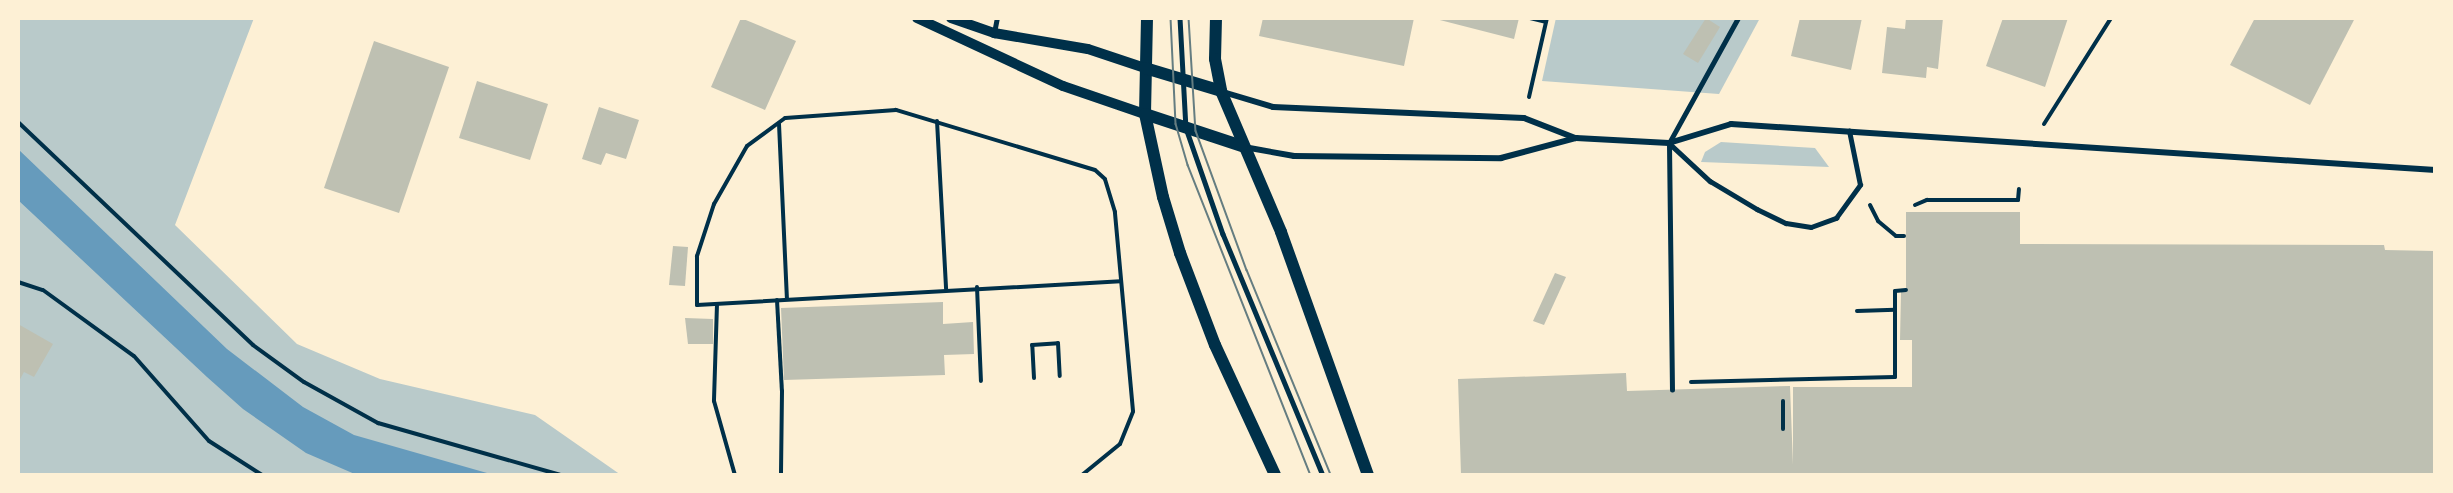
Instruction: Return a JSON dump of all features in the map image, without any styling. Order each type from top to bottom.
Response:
[{"type":"main road","points":[[1147,18],[1145,114],[1180,254],[1215,345],[1275,475]]},
{"type":"main road","points":[[1216,18],[1215,59],[1221,92],[1242,146],[1281,232],[1368,475]]},
{"type":"main road","points":[[1145,68],[1221,92]]},
{"type":"main road","points":[[1145,114],[1242,146]]},
{"type":"street","points":[[916,18],[1063,86],[1145,114]]},
{"type":"street","points":[[951,18],[994,33],[1088,49],[1145,68]]},
{"type":"street","points":[[1221,92],[1273,107],[1524,118],[1576,138],[1669,143],[1731,124],[2435,170]]},
{"type":"street","points":[[1242,146],[1294,156],[1501,158],[1576,138]]},
{"type":"lane","points":[[994,33],[997,18]]},
{"type":"lane","points":[[1180,18],[1186,128],[1222,234],[1323,475]]},
{"type":"lane","points":[[1672,390],[1669,143],[1738,18]]},
{"type":"lane","points":[[1669,143],[1710,181],[1786,223],[1811,227],[1836,218],[1860,185],[1849,131]]},
{"type":"path","points":[[1524,118],[1546,20],[1530,18]]},
{"type":"path","points":[[2032,142],[2111,18]]},
{"type":"path","points":[[1082,475],[1120,444],[1133,411],[1115,212],[1099,172],[896,110],[785,118],[747,146],[714,204],[697,256],[697,305],[977,287],[1120,281]]},
{"type":"path","points":[[937,121],[946,289]]},
{"type":"path","points":[[18,122],[253,345],[304,382],[378,423],[560,475]]},
{"type":"path","points":[[778,123],[787,299]]},
{"type":"path","points":[[1860,185],[1878,221],[1896,237],[1904,237]]},
{"type":"path","points":[[1915,205],[1927,200],[2018,200],[2019,189]]},
{"type":"path","points":[[18,282],[44,290],[134,356],[209,441],[262,475]]},
{"type":"path","points":[[977,287],[981,381]]},
{"type":"path","points":[[1672,383],[1895,377],[1895,291],[1906,290]]},
{"type":"path","points":[[777,300],[782,392],[781,475]]},
{"type":"path","points":[[717,304],[714,401],[735,475]]},
{"type":"path","points":[[1857,311],[1895,310]]},
{"type":"path","points":[[1895,324],[1901,324]]},
{"type":"path","points":[[973,338],[979,338]]},
{"type":"path","points":[[1034,378],[1032,345],[1058,343],[1060,376]]},
{"type":"path","points":[[1783,401],[1783,429]]},
{"type":"shaded area","points":[[18,18],[254,18],[175,225],[297,344],[380,379],[535,415],[621,475],[18,475]]},
{"type":"shaded area","points":[[1556,18],[1760,18],[1719,94],[1542,81]]},
{"type":"shaded area","points":[[1721,142],[1815,148],[1829,167],[1701,162],[1705,152]]},
{"type":"water","points":[[18,149],[227,349],[303,407],[354,435],[494,475],[357,475],[306,453],[243,409],[18,200]]},
{"type":"building","points":[[741,18],[796,41],[765,110],[711,87]]},
{"type":"building","points":[[1263,18],[1414,18],[1404,66],[1259,36]]},
{"type":"building","points":[[1432,18],[1519,18],[1514,39]]},
{"type":"building","points":[[1706,18],[1720,27],[1698,63],[1683,54]]},
{"type":"building","points":[[1800,18],[1862,18],[1851,70],[1791,56]]},
{"type":"building","points":[[1906,18],[1943,18],[1938,69],[1927,67],[1926,78],[1882,73],[1887,27],[1905,29]]},
{"type":"building","points":[[2003,18],[2068,18],[2045,87],[1986,66]]},
{"type":"building","points":[[2255,18],[2355,18],[2310,105],[2230,65]]},
{"type":"building","points":[[374,41],[449,67],[399,213],[324,188]]},
{"type":"building","points":[[477,81],[548,104],[530,160],[459,138]]},
{"type":"building","points":[[599,107],[639,120],[626,159],[606,153],[601,165],[582,159]]},
{"type":"building","points":[[1906,212],[2020,212],[2020,244],[2384,245],[2385,250],[2435,251],[2435,475],[1461,475],[1458,379],[1626,373],[1627,391],[1790,386],[1793,465],[1793,387],[1912,387],[1912,340],[1900,340],[1901,292],[1906,292]]},
{"type":"building","points":[[673,246],[688,247],[685,286],[669,285]]},
{"type":"building","points":[[1555,273],[1566,277],[1544,325],[1533,321]]},
{"type":"building","points":[[943,302],[943,324],[973,322],[974,354],[944,355],[945,375],[784,380],[781,308]]},
{"type":"building","points":[[685,318],[713,319],[713,344],[688,344]]},
{"type":"building","points":[[18,324],[53,344],[34,377],[24,372],[18,383]]},
{"type":"tram line","points":[[1171,18],[1176,124],[1188,165],[1311,475]]},
{"type":"tram line","points":[[1189,18],[1196,131],[1247,270],[1331,475]]}]
